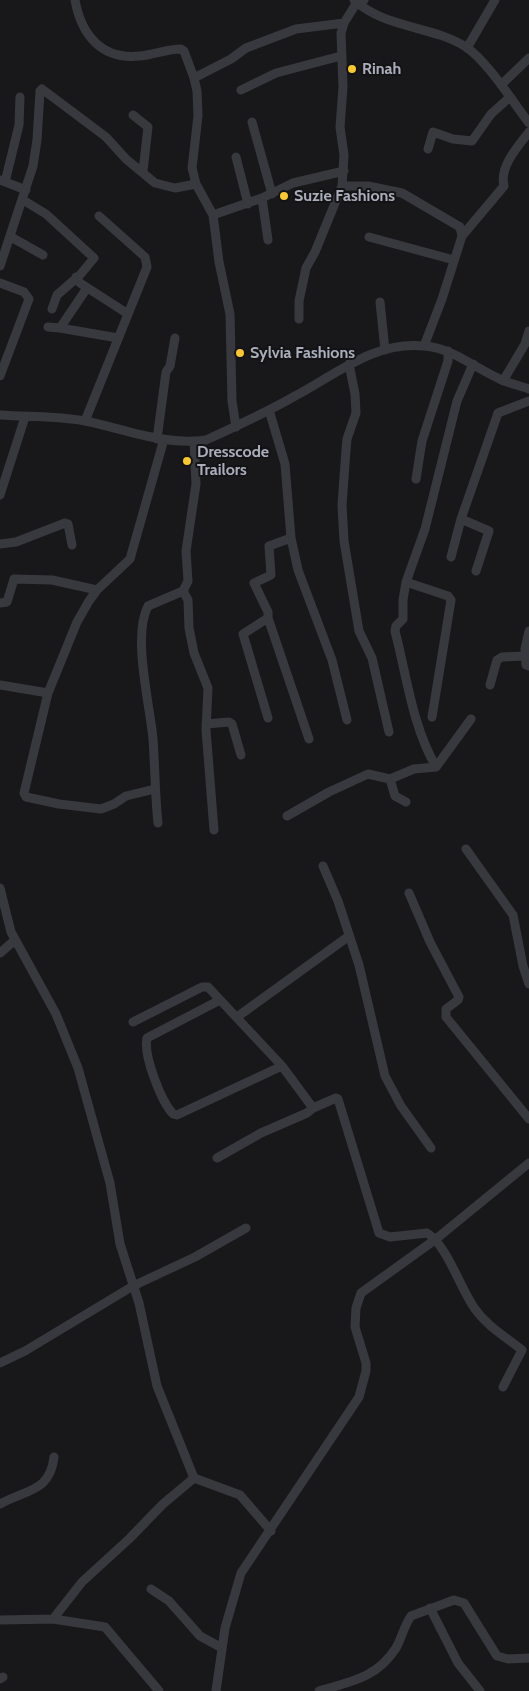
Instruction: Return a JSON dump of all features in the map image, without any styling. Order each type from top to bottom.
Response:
[{"type":"street","points":[[75,0],[83,29],[100,47],[119,57],[138,57],[181,49],[184,51],[194,78],[198,116],[191,160],[196,184],[213,215],[219,262],[230,314],[232,401],[236,427]]},
{"type":"street","points":[[467,48],[495,0]]},
{"type":"street","points":[[299,319],[300,294],[306,268],[315,252],[342,186],[344,171],[340,128],[341,56],[344,23],[358,1],[368,11],[388,20],[433,32],[467,48],[510,97],[526,111],[529,123]]},
{"type":"street","points":[[194,78],[231,60],[246,48],[296,29],[344,23]]},
{"type":"street","points":[[241,90],[276,73],[341,56]]},
{"type":"street","points":[[501,85],[529,58]]},
{"type":"street","points":[[0,266],[23,200],[36,149],[40,91],[42,89],[81,116],[106,137],[126,159],[143,171],[155,183],[175,188],[196,184]]},
{"type":"street","points":[[20,97],[19,125],[2,181],[26,190]]},
{"type":"street","points":[[428,150],[433,132],[453,139],[472,141],[491,114],[510,97]]},
{"type":"street","points":[[134,115],[148,127],[143,171]]},
{"type":"street","points":[[252,122],[272,194]]},
{"type":"street","points":[[424,346],[462,236],[504,186],[502,179],[513,151],[529,132]]},
{"type":"street","points":[[236,157],[248,204]]},
{"type":"street","points":[[213,215],[248,204],[293,183],[344,171]]},
{"type":"street","points":[[342,186],[368,186],[402,193],[455,222],[460,227],[462,236]]},
{"type":"street","points":[[262,198],[268,240]]},
{"type":"street","points":[[23,200],[46,214],[92,256],[93,261],[57,295],[52,309]]},
{"type":"street","points":[[85,421],[128,314],[146,275],[146,262],[142,254],[99,216]]},
{"type":"street","points":[[10,237],[43,254]]},
{"type":"street","points":[[369,237],[454,260]]},
{"type":"street","points":[[76,277],[87,288],[128,314]]},
{"type":"street","points":[[0,283],[24,292],[29,299],[0,376]]},
{"type":"street","points":[[60,328],[87,288]]},
{"type":"street","points":[[380,302],[385,350]]},
{"type":"street","points":[[48,327],[118,338]]},
{"type":"street","points":[[503,381],[525,344],[529,331]]},
{"type":"street","points":[[155,789],[126,796],[114,804],[100,809],[59,804],[26,797],[24,792],[48,693],[77,622],[97,590],[130,559],[161,439],[166,372],[170,366],[175,338]]},
{"type":"street","points":[[0,415],[85,421],[161,439],[206,440],[296,396],[349,364],[372,353],[424,346],[448,351],[503,381],[529,389]]},
{"type":"street","points":[[416,479],[422,441],[448,361],[448,351]]},
{"type":"street","points":[[349,364],[355,394],[356,413],[347,438],[342,505],[344,542],[359,631],[376,673],[389,732]]},
{"type":"street","points":[[436,767],[424,746],[415,719],[396,630],[404,615],[403,600],[406,582],[425,529],[458,401],[473,364]]},
{"type":"street","points":[[451,557],[461,519],[498,413],[529,401]]},
{"type":"street","points":[[268,410],[285,464],[290,538],[303,586],[332,660],[346,720]]},
{"type":"street","points":[[0,495],[25,416]]},
{"type":"street","points":[[158,823],[151,717],[142,656],[146,611],[150,605],[183,591],[188,581],[186,551],[196,484],[194,441]]},
{"type":"street","points":[[461,519],[489,531],[476,571]]},
{"type":"street","points":[[0,544],[16,542],[65,523],[68,524],[72,545]]},
{"type":"street","points":[[290,538],[268,546],[271,575],[254,583],[268,612],[268,618],[309,739]]},
{"type":"street","points":[[0,603],[7,602],[14,579],[52,580],[97,590]]},
{"type":"street","points":[[406,582],[448,596],[451,600],[432,718]]},
{"type":"street","points":[[183,591],[188,600],[189,628],[194,652],[208,688],[206,724],[214,830]]},
{"type":"street","points":[[268,618],[243,634],[268,718]]},
{"type":"street","points":[[529,631],[525,656],[526,665],[529,666]]},
{"type":"street","points":[[490,685],[497,660],[502,657],[525,656]]},
{"type":"street","points":[[0,685],[48,693]]},
{"type":"street","points":[[287,816],[329,792],[368,774],[390,780],[414,769],[436,767],[471,718]]},
{"type":"street","points":[[206,724],[229,722],[232,724],[241,755]]},
{"type":"street","points":[[390,780],[395,796],[406,802]]},
{"type":"street","points":[[466,849],[513,915],[522,966],[529,984]]},
{"type":"street","points":[[323,866],[338,901],[359,965],[385,1076],[401,1106],[431,1148]]},
{"type":"street","points":[[0,888],[15,940],[56,1014],[78,1068],[110,1183],[120,1244],[133,1286],[156,1386],[194,1478],[240,1494],[271,1531]]},
{"type":"street","points":[[409,893],[430,942],[459,997],[458,1000],[446,1009],[446,1017],[529,1118]]},
{"type":"street","points":[[236,1017],[349,936]]},
{"type":"street","points":[[0,953],[15,940]]},
{"type":"street","points":[[133,1022],[202,987],[208,987],[282,1066],[313,1108]]},
{"type":"street","points":[[220,1000],[147,1038],[148,1055],[163,1100],[173,1114],[177,1115],[282,1066]]},
{"type":"street","points":[[217,1158],[262,1133],[307,1113],[313,1108],[336,1098],[339,1100],[379,1233],[390,1238],[427,1233],[436,1240],[464,1292],[479,1314],[523,1352],[503,1387]]},
{"type":"street","points":[[216,1691],[231,1602],[242,1573],[359,1397],[366,1371],[366,1363],[355,1326],[358,1300],[367,1288],[436,1240],[526,1166],[529,1177]]},
{"type":"street","points":[[0,1362],[25,1351],[133,1286],[195,1257],[246,1228]]},
{"type":"street","points":[[0,1504],[45,1483],[52,1471],[54,1456]]},
{"type":"street","points":[[53,1619],[82,1582],[129,1539],[163,1504],[194,1478]]},
{"type":"street","points":[[151,1588],[169,1601],[200,1636],[222,1648]]},
{"type":"street","points":[[319,1691],[360,1680],[376,1672],[396,1648],[412,1616],[454,1600],[464,1603],[496,1656],[508,1659],[529,1658]]},
{"type":"street","points":[[430,1608],[458,1663],[480,1691]]},
{"type":"street","points":[[0,1620],[53,1619],[105,1627],[159,1691]]},
{"type":"place","name":"Rinah","points":[[352,69]]},
{"type":"place","name":"Suzie Fashions","points":[[284,196]]},
{"type":"place","name":"Sylvia Fashions","points":[[240,353]]},
{"type":"place","name":"Dresscode Trailors","points":[[187,461]]}]
